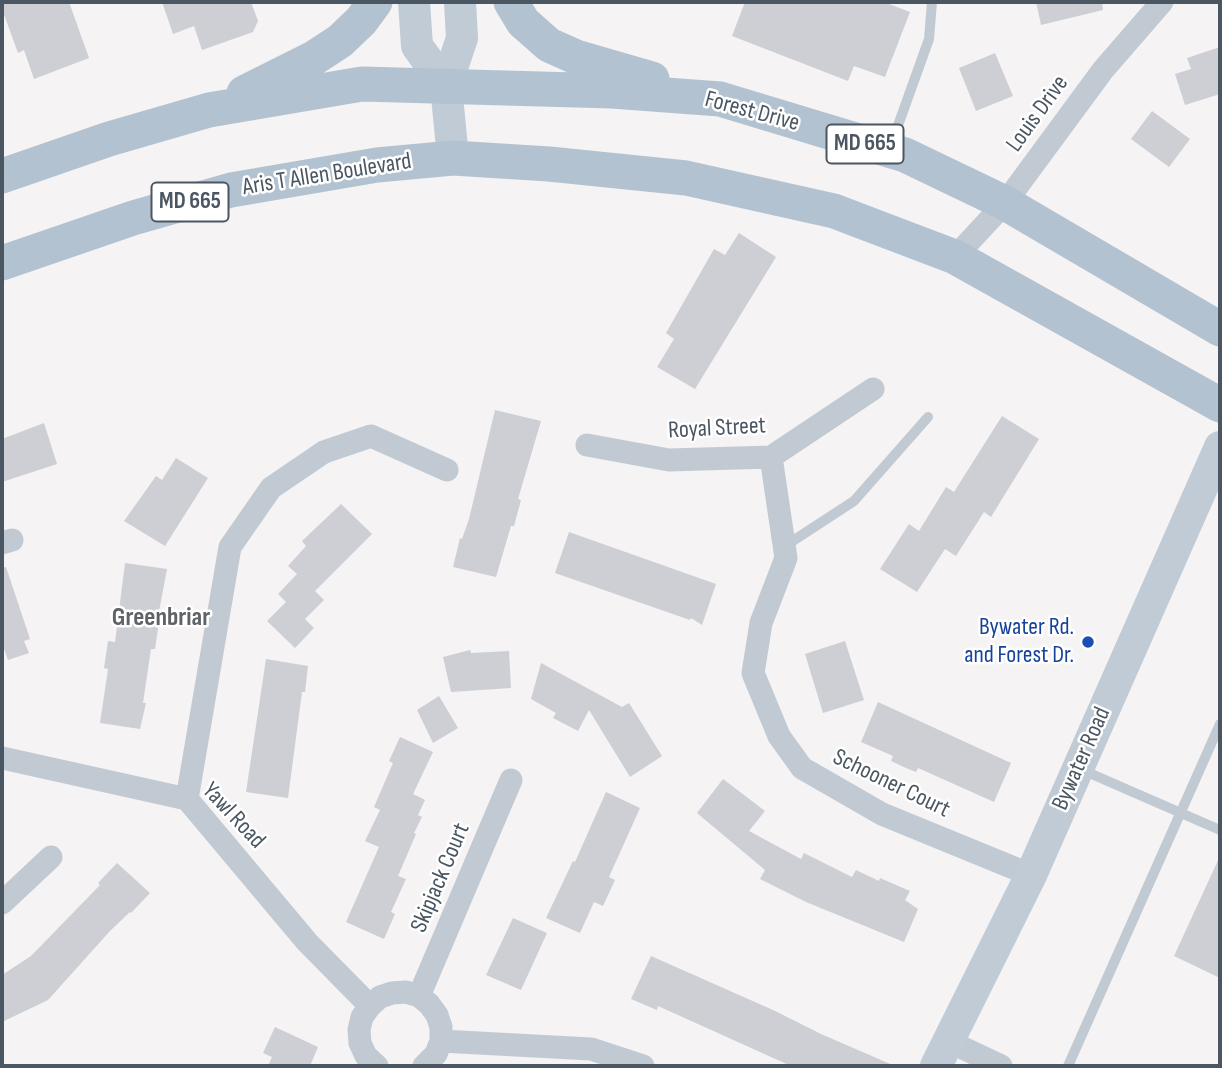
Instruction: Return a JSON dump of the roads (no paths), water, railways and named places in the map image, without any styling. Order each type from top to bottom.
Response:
[{"type":"main road","points":[[209,110],[314,58],[340,41],[376,2]]},
{"type":"main road","points":[[511,2],[523,22],[549,45],[576,57],[720,99]]},
{"type":"main road","name":"MD 665","points":[[2,176],[109,139],[209,110],[362,83],[446,86]]},
{"type":"main road","name":"Forest Drive","points":[[446,86],[611,91],[720,99],[905,155],[1005,203],[1220,329]]},
{"type":"main road","name":"MD 665","points":[[453,158],[686,177],[834,211],[956,257],[1220,405]]},
{"type":"main road","name":"Aris T Allen Boulevard","points":[[2,264],[134,218],[231,190],[377,164],[453,158]]},
{"type":"street","points":[[414,2],[417,46],[446,86]]},
{"type":"street","points":[[453,158],[446,86],[462,38],[460,2]]},
{"type":"street","name":"Louis Drive","points":[[956,257],[1005,203],[1103,70],[1162,2]]},
{"type":"street","name":"Royal Street","points":[[587,445],[669,460],[771,457],[873,389]]},
{"type":"street","points":[[187,799],[230,547],[271,488],[324,452],[371,436],[447,470]]},
{"type":"street","name":"Bywater Road","points":[[942,1054],[1031,875],[1220,447]]},
{"type":"street","name":"Schooner Court","points":[[771,457],[786,558],[761,623],[753,673],[779,736],[802,768],[882,814],[1031,875]]},
{"type":"street","name":"Yawl Road","points":[[2,758],[187,799],[307,942],[370,1006]]},
{"type":"street","name":"Skipjack Court","points":[[419,996],[511,780]]},
{"type":"street","points":[[2,903],[51,857]]},
{"type":"street","points":[[377,1066],[366,1056],[360,1043],[362,1017],[380,997],[406,992],[419,996],[429,1004],[441,1027],[441,1041],[436,1054],[424,1066]]},
{"type":"street","points":[[441,1041],[591,1049],[643,1066]]},
{"type":"street","points":[[942,1054],[1001,1066]]},
{"type":"lane","points":[[888,151],[929,39],[932,2]]},
{"type":"lane","points":[[785,546],[853,501],[928,417]]},
{"type":"lane","points":[[1068,1066],[1220,724]]},
{"type":"lane","points":[[1078,768],[1220,830]]},
{"type":"place","name":"Bywater Rd. and Forest Dr.","points":[[1088,642]]},
{"type":"district","name":"Greenbriar","points":[[161,618]]}]
